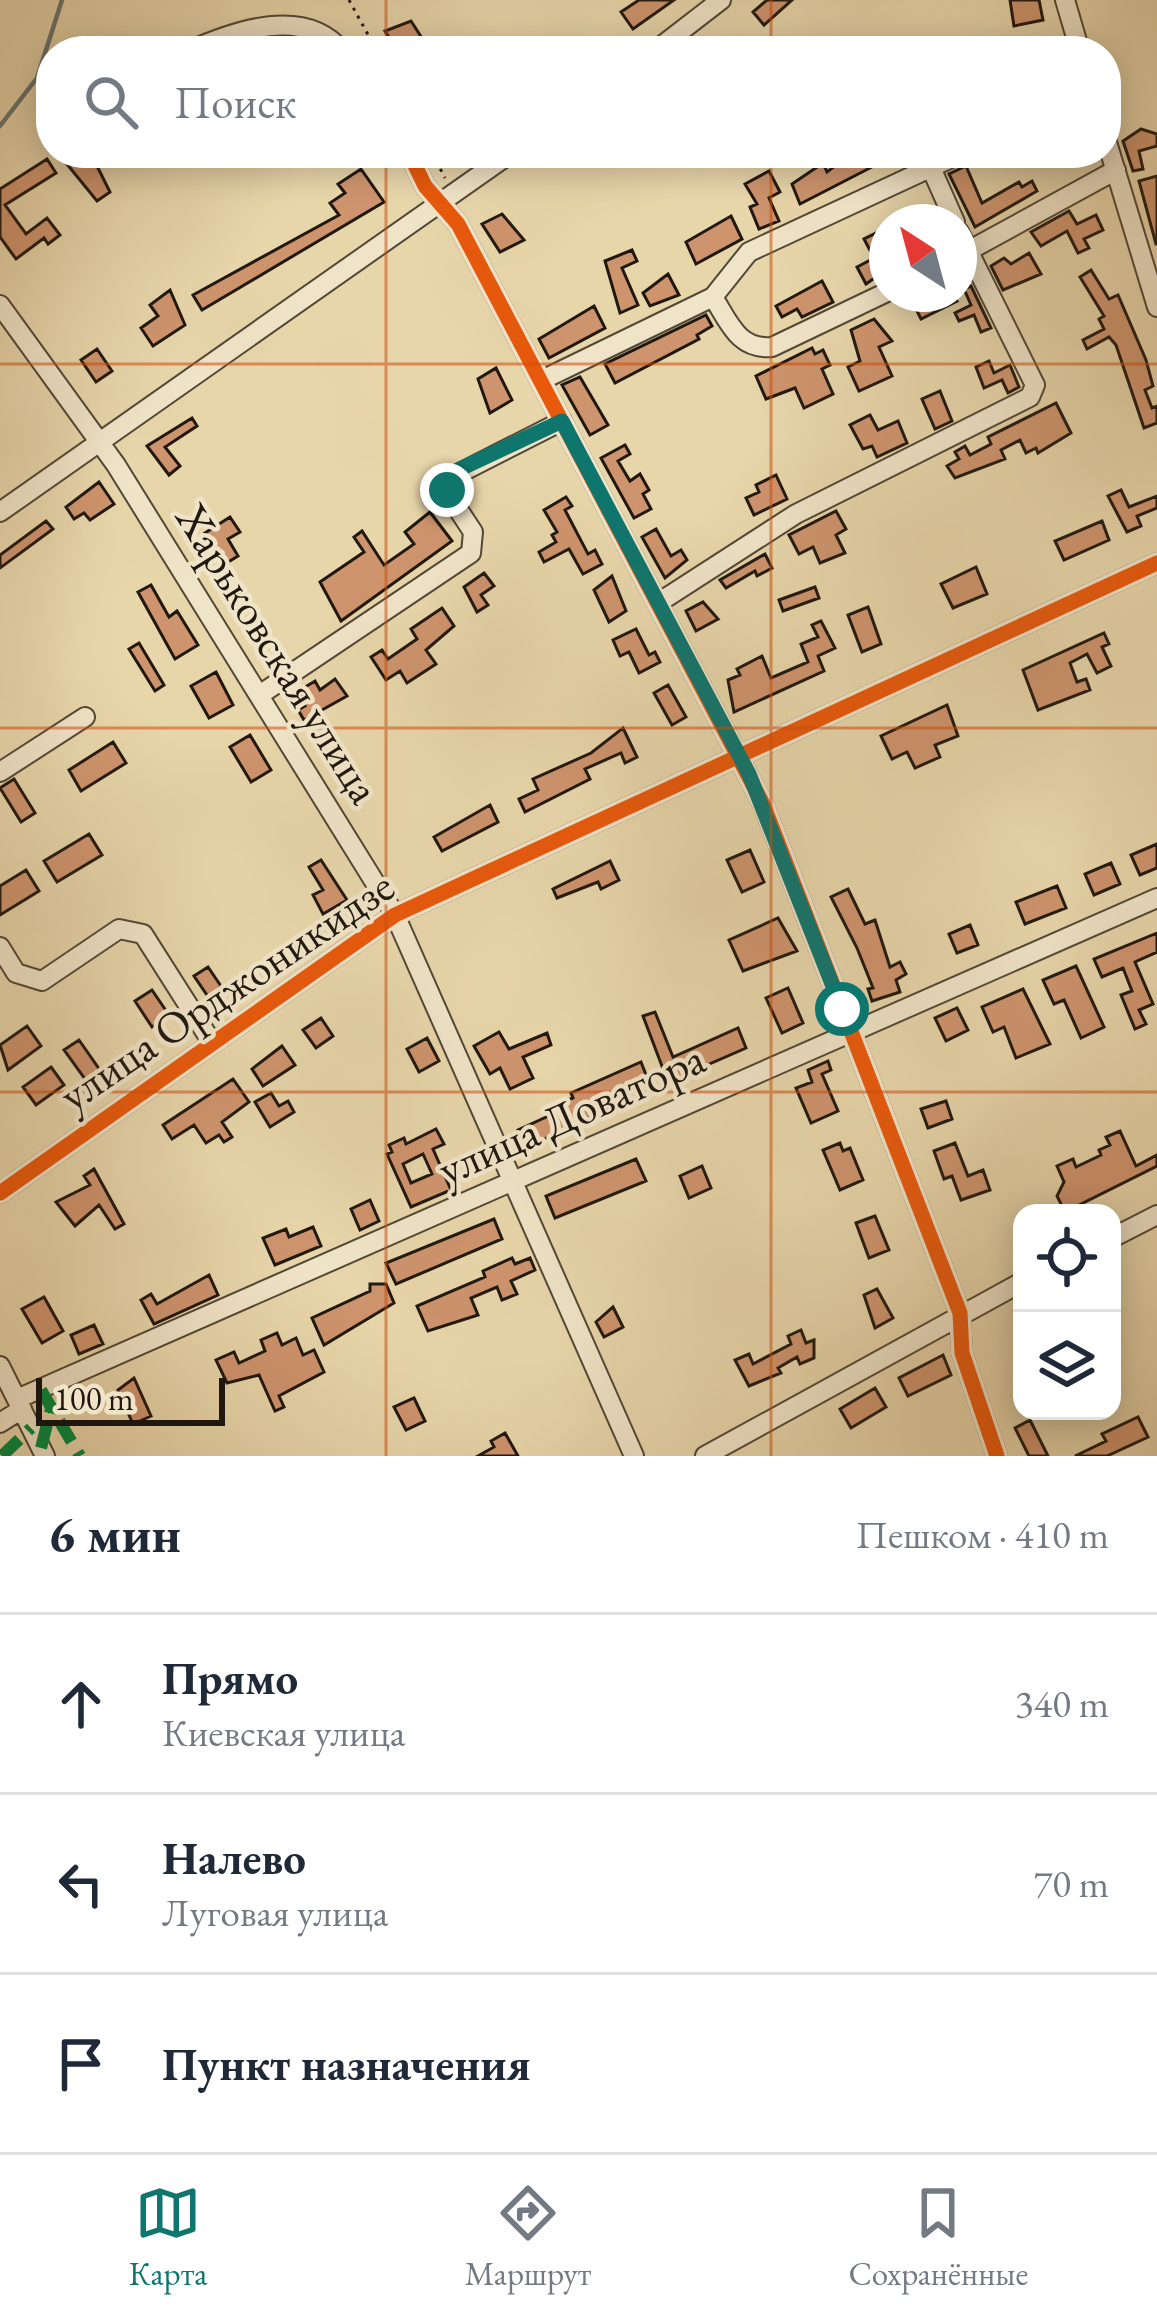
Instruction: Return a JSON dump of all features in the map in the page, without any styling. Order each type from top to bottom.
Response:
[{"type":"street","points":[[674,36],[721,0]]},
{"type":"street","points":[[1065,0],[1076,36]]},
{"type":"street","points":[[223,36],[301,24],[330,36]]},
{"type":"street","points":[[422,168],[446,197],[740,756],[960,1312],[962,1353],[997,1456]]},
{"type":"street","points":[[0,512],[489,168]]},
{"type":"street","points":[[542,380],[712,297],[749,252],[936,168]]},
{"type":"street","points":[[932,170],[947,204]]},
{"type":"street","points":[[977,246],[1116,170],[1157,307]]},
{"type":"street","points":[[658,603],[796,514],[1030,397],[1035,386],[1026,358],[977,277]]},
{"type":"street","points":[[712,297],[741,341],[753,349],[772,347],[869,301]]},
{"type":"street","name":"Харьковская улица","points":[[0,304],[100,441],[395,915],[509,1182],[634,1456]]},
{"type":"street","points":[[261,694],[471,553],[473,532],[448,494],[450,478],[562,421]]},
{"type":"street","name":"улица Орджоникидзе","points":[[0,1193],[395,915],[1157,563]]},
{"type":"street","points":[[0,772],[85,717]]},
{"type":"street","name":"улица Доватора","points":[[0,1423],[19,1404],[509,1182],[1157,898]]},
{"type":"street","points":[[0,947],[16,973],[29,982],[42,981],[119,929],[143,934],[211,1041]]},
{"type":"street","points":[[1121,1233],[1157,1215]]},
{"type":"street","points":[[705,1456],[1013,1286]]},
{"type":"street","points":[[0,1366],[46,1456]]},
{"type":"path","points":[[350,0],[369,36]]},
{"type":"path","points":[[437,168],[446,197]]},
{"type":"building","points":[[639,0],[674,0],[633,29],[621,12]]},
{"type":"building","points":[[767,0],[792,0],[764,25],[753,12]]},
{"type":"building","points":[[1010,0],[1039,0],[1043,20],[1014,26]]},
{"type":"building","points":[[411,21],[421,36],[388,36],[385,31]]},
{"type":"building","points":[[1141,129],[1157,134],[1157,146],[1139,151],[1143,169],[1133,171],[1123,141]]},
{"type":"building","points":[[36,166],[53,168],[56,173],[5,205],[26,234],[47,218],[60,235],[48,244],[44,238],[16,259],[0,237],[0,189]]},
{"type":"building","points":[[70,168],[98,168],[110,192],[97,201]]},
{"type":"building","points":[[816,168],[827,172],[870,168],[800,204],[792,184]]},
{"type":"building","points":[[962,168],[967,168],[982,203],[1019,182],[1022,187],[1032,181],[1037,191],[977,226],[977,204],[964,204],[949,174]]},
{"type":"building","points":[[361,169],[384,202],[202,310],[193,295],[339,215],[330,203],[345,193],[338,184]]},
{"type":"building","points":[[769,171],[780,192],[769,198],[779,221],[759,229],[750,207],[757,204],[745,184]]},
{"type":"building","points":[[1157,176],[1157,244],[1156,244],[1139,181]]},
{"type":"building","points":[[1069,211],[1077,224],[1096,215],[1103,230],[1084,239],[1089,248],[1078,253],[1067,231],[1041,246],[1031,232]]},
{"type":"building","points":[[502,214],[524,240],[500,252],[482,224]]},
{"type":"building","points":[[731,216],[742,239],[696,264],[686,242]]},
{"type":"building","points":[[632,250],[637,261],[622,268],[638,305],[620,313],[605,261]]},
{"type":"building","points":[[1029,253],[1041,274],[1003,290],[991,266],[1004,258],[1011,264]]},
{"type":"building","points":[[869,261],[866,284],[857,267]]},
{"type":"building","points":[[1091,270],[1109,299],[1118,295],[1146,360],[1153,386],[1145,390],[1152,408],[1157,406],[1157,423],[1144,428],[1116,345],[1109,337],[1087,349],[1083,340],[1104,329],[1099,319],[1104,316],[1080,277]]},
{"type":"building","points":[[668,274],[679,295],[650,306],[643,293]]},
{"type":"building","points":[[822,281],[833,302],[802,317],[797,309],[782,317],[776,306]]},
{"type":"building","points":[[170,290],[185,325],[153,346],[141,328],[158,316],[150,305]]},
{"type":"building","points":[[977,299],[991,328],[981,332],[974,315],[959,321],[955,313],[977,312]]},
{"type":"building","points":[[594,306],[605,328],[549,358],[539,339]]},
{"type":"building","points":[[706,315],[712,326],[697,335],[699,339],[615,383],[605,364]]},
{"type":"building","points":[[874,319],[892,341],[879,347],[892,376],[859,391],[848,367],[860,361],[851,330]]},
{"type":"building","points":[[812,348],[815,354],[823,350],[830,365],[822,369],[833,394],[804,408],[795,388],[766,399],[756,376]]},
{"type":"building","points":[[97,349],[112,371],[96,382],[81,360]]},
{"type":"building","points":[[989,361],[994,373],[1010,365],[1019,387],[1008,393],[1002,380],[984,388],[976,367]]},
{"type":"building","points":[[496,368],[512,400],[490,413],[478,379]]},
{"type":"building","points":[[580,377],[608,425],[590,435],[562,385]]},
{"type":"building","points":[[940,391],[952,421],[935,429],[922,399]]},
{"type":"building","points":[[1056,403],[1071,433],[1038,453],[1036,448],[1026,453],[1020,440],[1001,450],[1005,459],[955,478],[947,466],[959,459],[955,452],[965,446],[970,455],[991,444],[988,437]]},
{"type":"building","points":[[870,415],[878,430],[898,421],[907,443],[877,457],[872,446],[863,449],[850,425]]},
{"type":"building","points":[[192,418],[197,426],[165,447],[180,466],[169,475],[147,446]]},
{"type":"building","points":[[625,445],[630,454],[618,461],[630,481],[640,474],[649,490],[643,494],[651,509],[634,518],[601,458]]},
{"type":"building","points":[[776,475],[787,499],[754,515],[746,498],[759,492],[756,485]]},
{"type":"building","points":[[99,482],[114,504],[90,520],[84,513],[74,519],[66,507]]},
{"type":"building","points":[[1121,490],[1129,507],[1157,496],[1157,508],[1137,516],[1141,526],[1127,532],[1108,496]]},
{"type":"building","points":[[566,497],[572,506],[565,510],[588,554],[595,550],[602,564],[583,574],[569,549],[544,562],[539,552],[556,542],[552,535],[557,532],[544,510]]},
{"type":"building","points":[[836,511],[846,529],[836,535],[845,553],[820,563],[813,547],[799,554],[789,535]]},
{"type":"building","points":[[430,512],[452,541],[341,621],[320,582],[364,552],[354,537],[362,531],[384,565],[414,544],[405,532]]},
{"type":"building","points":[[230,517],[240,532],[228,539],[238,556],[225,564],[205,533]]},
{"type":"building","points":[[46,521],[53,529],[0,568],[0,555]]},
{"type":"building","points":[[1102,521],[1109,540],[1064,560],[1055,541]]},
{"type":"building","points":[[656,529],[671,556],[681,550],[687,560],[665,578],[642,537]]},
{"type":"building","points":[[765,554],[772,568],[757,576],[755,571],[726,588],[720,580]]},
{"type":"building","points":[[976,567],[987,594],[953,608],[941,584]]},
{"type":"building","points":[[484,573],[494,586],[481,595],[488,605],[477,612],[464,587]]},
{"type":"building","points":[[612,576],[626,611],[609,622],[594,590]]},
{"type":"building","points":[[151,585],[169,617],[177,611],[198,645],[175,659],[138,592]]},
{"type":"building","points":[[815,587],[819,598],[783,611],[779,600]]},
{"type":"building","points":[[703,602],[718,619],[696,631],[686,611]]},
{"type":"building","points":[[868,607],[881,644],[862,652],[848,615]]},
{"type":"building","points":[[442,608],[454,626],[426,650],[436,664],[407,683],[400,671],[386,680],[371,657],[382,650],[388,659],[417,639],[411,629]]},
{"type":"building","points":[[821,621],[835,648],[818,656],[824,671],[734,712],[728,680],[740,675],[737,669],[762,656],[771,678],[808,662],[801,644],[818,637],[812,625]]},
{"type":"building","points":[[636,629],[649,655],[655,652],[660,662],[639,673],[629,652],[620,656],[613,640]]},
{"type":"building","points":[[1104,633],[1109,644],[1102,647],[1111,666],[1097,673],[1087,654],[1070,663],[1077,682],[1086,679],[1090,690],[1038,710],[1023,670]]},
{"type":"building","points":[[139,643],[164,685],[155,691],[129,649]]},
{"type":"building","points":[[216,672],[233,705],[209,718],[191,686]]},
{"type":"building","points":[[335,679],[347,696],[304,720],[298,710],[305,706],[297,692],[315,681],[320,690]]},
{"type":"building","points":[[668,685],[686,717],[672,725],[654,693]]},
{"type":"building","points":[[947,705],[958,736],[935,745],[940,757],[915,768],[907,752],[892,759],[881,736]]},
{"type":"building","points":[[623,728],[637,757],[625,763],[621,753],[585,769],[590,779],[525,812],[519,799],[538,790],[533,779],[591,753]]},
{"type":"building","points":[[250,735],[271,770],[251,782],[230,747]]},
{"type":"building","points":[[113,742],[126,763],[81,791],[69,770]]},
{"type":"building","points":[[14,779],[35,813],[21,822],[0,788]]},
{"type":"building","points":[[490,805],[498,822],[442,851],[434,837]]},
{"type":"building","points":[[89,834],[102,855],[57,882],[44,861]]},
{"type":"building","points":[[1157,844],[1157,868],[1140,875],[1131,855]]},
{"type":"building","points":[[750,850],[764,882],[742,892],[727,860]]},
{"type":"building","points":[[321,860],[347,900],[323,914],[313,895],[323,890],[309,867]]},
{"type":"building","points":[[610,861],[619,880],[601,889],[598,882],[557,898],[553,889]]},
{"type":"building","points":[[1111,863],[1120,884],[1094,895],[1085,874]]},
{"type":"building","points":[[26,870],[39,891],[0,915],[0,886]]},
{"type":"building","points":[[1057,886],[1066,908],[1025,924],[1016,902]]},
{"type":"building","points":[[848,889],[865,924],[875,920],[890,967],[900,962],[906,974],[896,980],[900,992],[872,1001],[868,989],[873,988],[831,897]]},
{"type":"building","points":[[778,918],[797,951],[743,971],[729,940]]},
{"type":"building","points":[[970,925],[978,945],[957,953],[949,934]]},
{"type":"building","points":[[1157,933],[1157,952],[1135,962],[1153,1004],[1139,1010],[1146,1024],[1135,1029],[1121,995],[1132,991],[1123,968],[1102,977],[1094,959]]},
{"type":"building","points":[[1076,966],[1104,1027],[1081,1038],[1064,1000],[1054,1004],[1043,980]]},
{"type":"building","points":[[208,967],[225,992],[211,1001],[194,976]]},
{"type":"building","points":[[788,988],[803,1023],[782,1033],[766,998]]},
{"type":"building","points":[[1023,989],[1050,1044],[1016,1058],[1004,1027],[993,1032],[982,1007]]},
{"type":"building","points":[[152,990],[169,1015],[152,1027],[135,1001]]},
{"type":"building","points":[[957,1008],[968,1030],[946,1041],[935,1018]]},
{"type":"building","points":[[655,1012],[673,1057],[738,1028],[746,1048],[668,1082],[643,1016]]},
{"type":"building","points":[[321,1018],[333,1036],[316,1048],[303,1030]]},
{"type":"building","points":[[27,1026],[41,1046],[8,1070],[0,1045]]},
{"type":"building","points":[[499,1032],[509,1049],[547,1033],[551,1045],[523,1057],[533,1078],[510,1089],[500,1068],[490,1074],[474,1046]]},
{"type":"building","points":[[427,1038],[439,1061],[419,1072],[407,1049]]},
{"type":"building","points":[[79,1040],[104,1076],[90,1086],[64,1050]]},
{"type":"building","points":[[282,1046],[295,1065],[263,1086],[252,1069]]},
{"type":"building","points":[[828,1061],[831,1070],[822,1074],[838,1111],[811,1123],[796,1088],[812,1082],[808,1070]]},
{"type":"building","points":[[641,1062],[648,1080],[624,1091],[627,1099],[526,1148],[518,1130],[555,1113],[553,1106],[573,1098],[571,1093]]},
{"type":"building","points":[[51,1067],[64,1085],[36,1105],[23,1087]]},
{"type":"building","points":[[233,1079],[249,1102],[222,1122],[232,1137],[224,1142],[219,1135],[206,1143],[194,1125],[172,1139],[163,1125]]},
{"type":"building","points":[[271,1093],[279,1106],[288,1101],[294,1112],[270,1127],[255,1102]]},
{"type":"building","points":[[946,1101],[952,1119],[928,1128],[921,1109]]},
{"type":"building","points":[[436,1129],[444,1144],[433,1149],[451,1190],[411,1207],[387,1154],[392,1152],[389,1145],[404,1138],[406,1144]],"holes":[[[423,1154],[432,1174],[411,1183],[403,1164]]]},
{"type":"building","points":[[1120,1131],[1136,1166],[1157,1155],[1157,1166],[1081,1204],[1061,1204],[1057,1196],[1064,1182],[1057,1166],[1073,1159],[1076,1167],[1101,1155],[1099,1150],[1110,1145],[1106,1137]]},
{"type":"building","points":[[840,1143],[843,1151],[850,1148],[863,1180],[840,1190],[823,1150]]},
{"type":"building","points":[[955,1143],[968,1176],[983,1170],[990,1190],[961,1200],[952,1176],[944,1179],[934,1151]]},
{"type":"building","points":[[636,1159],[646,1181],[555,1218],[546,1196]]},
{"type":"building","points":[[702,1166],[711,1188],[689,1198],[680,1176]]},
{"type":"building","points":[[94,1169],[124,1224],[115,1229],[99,1205],[75,1226],[56,1202],[90,1185],[84,1176]]},
{"type":"building","points":[[370,1200],[379,1221],[360,1230],[351,1209]]},
{"type":"building","points":[[875,1216],[889,1250],[869,1258],[856,1223]]},
{"type":"building","points":[[494,1219],[502,1239],[396,1284],[386,1263]]},
{"type":"building","points":[[313,1227],[321,1246],[275,1265],[263,1238],[286,1229],[289,1237]]},
{"type":"building","points":[[512,1258],[515,1264],[530,1258],[535,1270],[511,1281],[517,1294],[502,1300],[497,1287],[471,1298],[478,1315],[428,1331],[417,1306],[485,1277],[483,1271]]},
{"type":"building","points":[[209,1275],[218,1295],[154,1324],[141,1300],[151,1294],[157,1304]]},
{"type":"building","points":[[370,1284],[386,1284],[394,1303],[324,1345],[312,1318],[370,1291]]},
{"type":"building","points":[[877,1289],[893,1318],[875,1328],[864,1295]]},
{"type":"building","points":[[44,1297],[63,1331],[42,1343],[22,1309]]},
{"type":"building","points":[[613,1307],[623,1327],[604,1337],[596,1322]]},
{"type":"building","points":[[94,1325],[103,1344],[79,1354],[71,1335]]},
{"type":"building","points":[[801,1330],[806,1343],[814,1340],[814,1358],[800,1364],[797,1357],[778,1368],[781,1373],[749,1386],[735,1360],[749,1354],[753,1364],[791,1344],[788,1336]]},
{"type":"building","points":[[277,1333],[282,1345],[296,1338],[303,1355],[314,1350],[324,1372],[279,1396],[284,1407],[275,1411],[259,1375],[227,1383],[216,1360],[234,1352],[239,1363],[265,1351],[261,1340]]},
{"type":"building","points":[[943,1355],[951,1375],[908,1396],[899,1378]]},
{"type":"building","points":[[134,1378],[151,1416],[133,1424],[118,1390]]},
{"type":"building","points":[[875,1388],[886,1407],[851,1428],[840,1409]]},
{"type":"building","points":[[414,1398],[425,1421],[406,1430],[394,1407]]},
{"type":"building","points":[[1138,1417],[1148,1437],[1107,1456],[1075,1456],[1106,1441],[1102,1434]]},
{"type":"building","points":[[1030,1420],[1048,1456],[1029,1456],[1015,1428]]},
{"type":"building","points":[[505,1433],[518,1456],[478,1456],[494,1447],[491,1441]]},
{"type":"waterway","points":[[50,36],[62,0]]},
{"type":"waterway","points":[[0,126],[36,79]]},
{"type":"marked path","points":[[41,1390],[80,1456]]},
{"type":"marked path","points":[[41,1448],[51,1409]]},
{"type":"marked path","points":[[2,1456],[31,1428]]},
{"type":"cycle path","points":[[416,168],[425,186],[458,224],[763,804],[960,1313],[962,1353],[997,1456]]},
{"type":"cycle path","points":[[0,1193],[395,915],[1157,563]]},
{"type":"route","points":[[447,490],[450,478],[460,469],[562,421],[749,774],[842,1009]]}]
